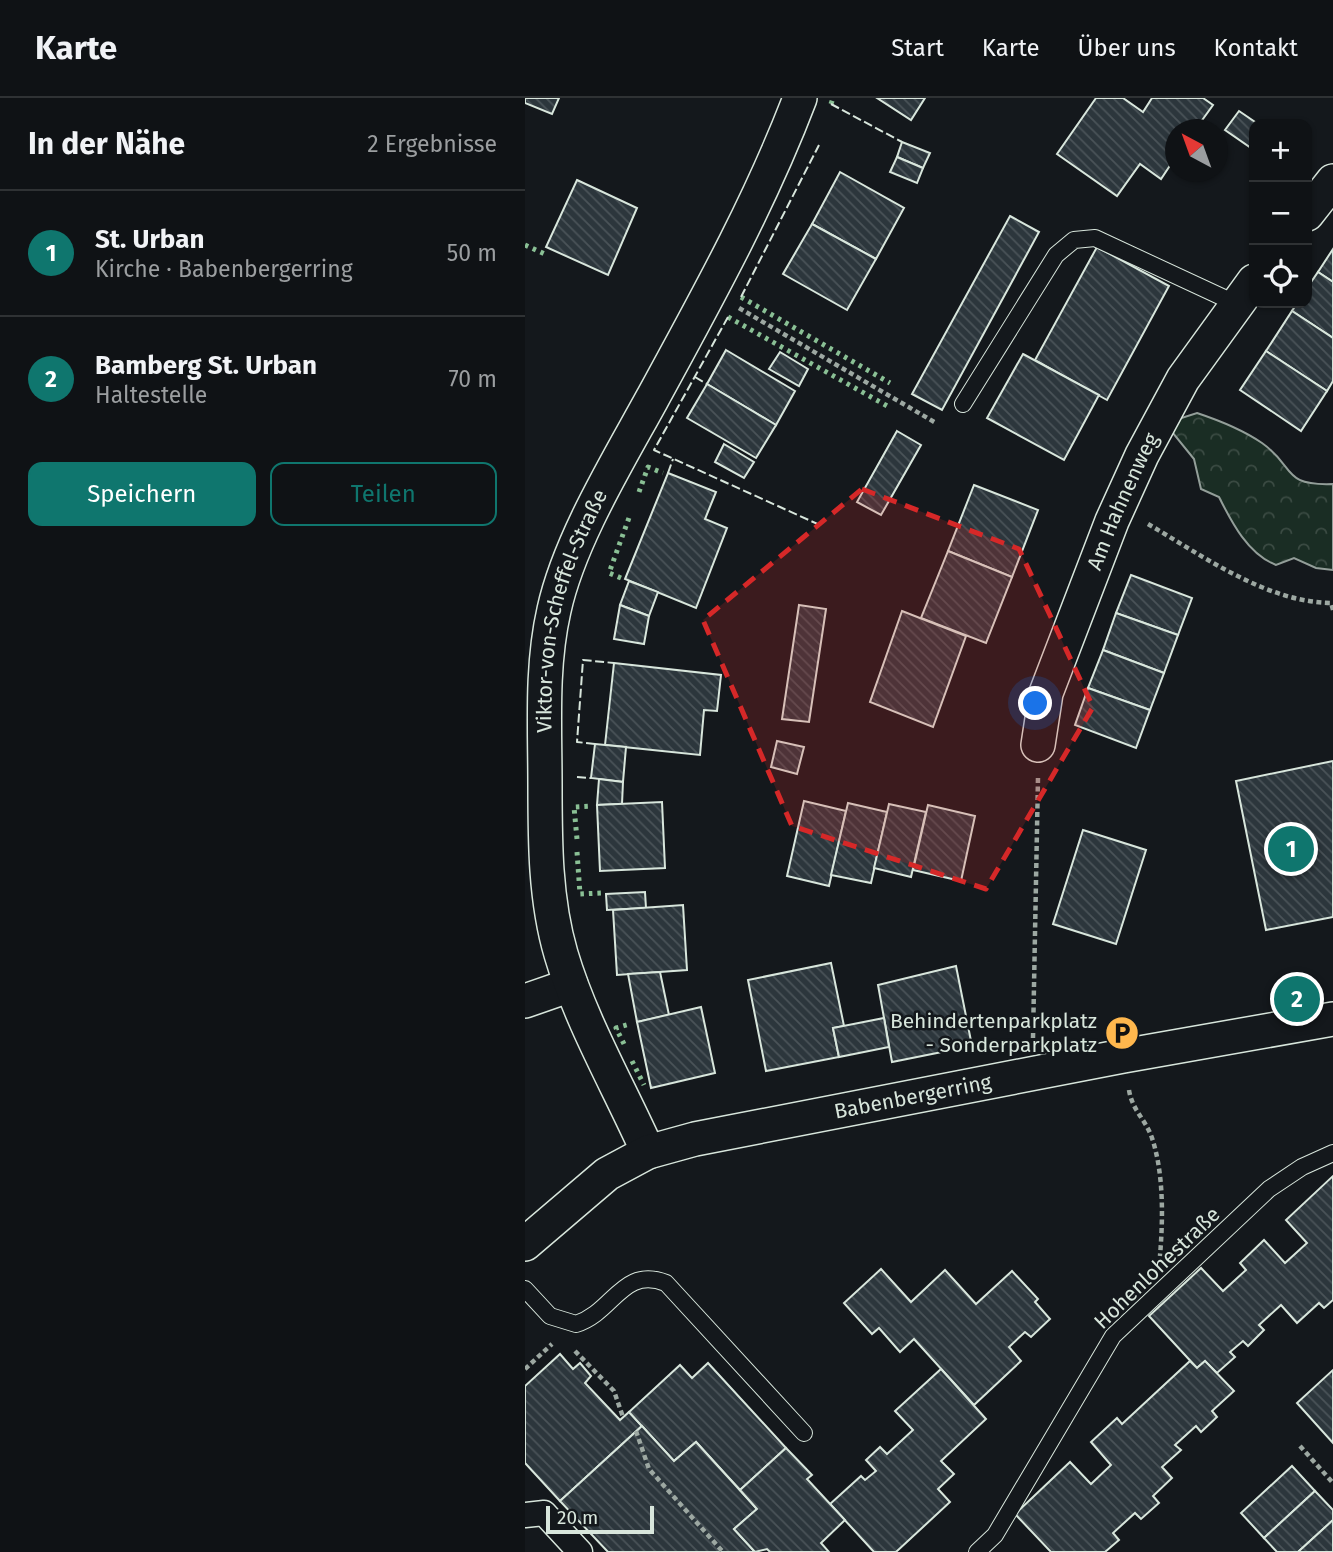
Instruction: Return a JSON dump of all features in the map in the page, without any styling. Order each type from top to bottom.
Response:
[{"type":"street","name":"Viktor-von-Scheffel-Straße","points":[[648,1152],[571,985],[560,951],[544,843],[536,649],[573,555],[615,466],[711,291],[767,180],[800,98]]},
{"type":"street","points":[[1312,208],[1333,181]]},
{"type":"street","name":"Am Hahnenweg","points":[[1038,745],[1046,693],[1119,507],[1164,411],[1245,292]]},
{"type":"street","points":[[525,1000],[571,985]]},
{"type":"street","name":"Babenbergerring","points":[[525,1244],[607,1174],[648,1152],[709,1136],[1123,1056],[1333,1019]]},
{"type":"street","points":[[525,1515],[544,1513],[580,1552]]},
{"type":"lane","points":[[964,404],[1056,255],[1074,240],[1095,238],[1245,292]]},
{"type":"lane","name":"Hohenlohestraße","points":[[977,1552],[995,1535],[1113,1336],[1269,1189],[1302,1167],[1333,1153]]},
{"type":"lane","points":[[525,1289],[550,1316],[576,1324],[601,1311],[635,1280],[643,1277],[666,1283],[804,1433]]},
{"type":"path","points":[[711,291],[936,422]]},
{"type":"path","points":[[1119,507],[1254,583],[1314,603],[1332,603],[1333,610]]},
{"type":"path","points":[[1034,1013],[1037,789]]},
{"type":"path","points":[[1132,1106],[1151,1135],[1157,1160],[1162,1230],[1157,1296]]},
{"type":"path","points":[[525,1369],[561,1336]]},
{"type":"path","points":[[570,1345],[614,1391],[624,1417]]},
{"type":"path","points":[[636,1431],[649,1469],[723,1552]]},
{"type":"path","points":[[1300,1446],[1333,1483]]},
{"type":"highlighted area","points":[[862,489],[1019,549],[1093,707],[986,889],[792,826],[703,620]]},
{"type":"green space","points":[[1197,413],[1262,443],[1297,478],[1316,484],[1333,484],[1333,570],[1316,568],[1294,558],[1276,565],[1249,546],[1219,497],[1201,489],[1194,459],[1172,432],[1172,421]]},
{"type":"building","points":[[525,98],[559,98],[552,114],[525,103]]},
{"type":"building","points":[[877,98],[925,98],[911,120]]},
{"type":"building","points":[[1096,98],[1123,98],[1143,112],[1152,98],[1203,98],[1213,105],[1203,119],[1165,119],[1165,173],[1161,179],[1140,164],[1117,196],[1057,154]]},
{"type":"building","points":[[1239,111],[1251,119],[1249,147],[1228,132],[1228,126]]},
{"type":"building","points":[[902,142],[930,153],[923,168],[897,157]]},
{"type":"building","points":[[897,157],[923,168],[917,183],[890,172]]},
{"type":"building","points":[[840,172],[904,208],[876,259],[812,224]]},
{"type":"building","points":[[577,180],[637,208],[608,275],[546,247]]},
{"type":"building","points":[[1010,216],[1039,232],[942,410],[912,394]]},
{"type":"building","points":[[812,224],[876,259],[847,310],[783,274]]},
{"type":"building","points":[[1097,247],[1169,286],[1107,400],[1035,360]]},
{"type":"building","points":[[1333,249],[1333,282],[1318,272]]},
{"type":"building","points":[[1318,272],[1333,282],[1333,338],[1292,311],[1294,308],[1312,308],[1312,281]]},
{"type":"building","points":[[1292,311],[1333,338],[1333,381],[1327,391],[1266,351]]},
{"type":"building","points":[[726,350],[795,391],[776,425],[707,384]]},
{"type":"building","points":[[1266,351],[1327,391],[1301,431],[1240,390]]},
{"type":"building","points":[[780,352],[808,369],[799,386],[769,369]]},
{"type":"building","points":[[1023,354],[1099,395],[1064,460],[987,418]]},
{"type":"building","points":[[707,384],[776,425],[756,458],[687,418]]},
{"type":"building","points":[[897,431],[921,445],[881,515],[857,502]]},
{"type":"building","points":[[724,444],[754,462],[744,478],[715,462]]},
{"type":"building","points":[[668,473],[716,492],[705,519],[727,528],[696,608],[625,579]]},
{"type":"building","points":[[974,485],[1038,510],[1012,577],[948,551]]},
{"type":"building","points":[[948,551],[1012,577],[986,643],[921,618]]},
{"type":"building","points":[[1131,575],[1192,598],[1178,635],[1116,613]]},
{"type":"building","points":[[629,581],[658,592],[649,616],[620,605]]},
{"type":"building","points":[[620,605],[649,616],[644,644],[614,639]]},
{"type":"building","points":[[799,605],[826,609],[809,722],[782,719]]},
{"type":"building","points":[[902,611],[966,636],[933,727],[870,702]]},
{"type":"building","points":[[1116,613],[1178,635],[1164,673],[1103,650]]},
{"type":"building","points":[[1103,650],[1164,673],[1150,710],[1088,688]]},
{"type":"building","points":[[614,663],[721,675],[717,711],[704,710],[700,755],[605,745]]},
{"type":"building","points":[[1088,688],[1150,710],[1136,748],[1075,725]]},
{"type":"building","points":[[777,741],[804,747],[797,774],[771,767]]},
{"type":"building","points":[[595,744],[626,747],[623,782],[591,778]]},
{"type":"building","points":[[1333,761],[1333,917],[1266,930],[1236,781]]},
{"type":"building","points":[[599,779],[623,782],[622,804],[597,805]]},
{"type":"building","points":[[804,801],[846,811],[829,886],[787,876]]},
{"type":"building","points":[[662,802],[665,868],[600,871],[597,805]]},
{"type":"building","points":[[848,803],[887,812],[871,883],[831,875]]},
{"type":"building","points":[[889,804],[926,812],[911,877],[874,868]]},
{"type":"building","points":[[928,805],[975,816],[961,881],[913,870]]},
{"type":"building","points":[[1083,830],[1146,850],[1116,944],[1053,924]]},
{"type":"building","points":[[645,892],[646,908],[607,910],[606,894]]},
{"type":"building","points":[[683,905],[687,970],[617,975],[613,910]]},
{"type":"building","points":[[831,963],[844,1026],[833,1028],[839,1057],[766,1071],[748,980]]},
{"type":"building","points":[[956,966],[972,1046],[892,1062],[878,985]]},
{"type":"building","points":[[660,972],[669,1015],[637,1022],[628,974]]},
{"type":"building","points":[[701,1007],[715,1073],[651,1088],[637,1022]]},
{"type":"building","points":[[884,1018],[889,1047],[839,1057],[833,1028]]},
{"type":"building","points":[[1333,1176],[1333,1300],[1324,1308],[1319,1303],[1297,1323],[1281,1305],[1259,1325],[1264,1330],[1248,1346],[1243,1341],[1230,1352],[1235,1357],[1217,1373],[1205,1361],[1197,1368],[1149,1316],[1201,1268],[1223,1291],[1246,1270],[1240,1263],[1264,1240],[1285,1263],[1307,1243],[1286,1220]]},
{"type":"building","points":[[881,1269],[911,1302],[945,1270],[976,1304],[1012,1271],[1038,1299],[1035,1302],[1050,1319],[1031,1337],[1025,1332],[1009,1347],[1021,1361],[974,1405],[914,1339],[900,1352],[879,1328],[872,1334],[844,1303]]},
{"type":"building","points":[[560,1354],[573,1369],[580,1363],[591,1376],[585,1383],[620,1420],[629,1412],[642,1426],[560,1501],[525,1463],[525,1386]]},
{"type":"building","points":[[1190,1361],[1197,1368],[1205,1361],[1234,1391],[1212,1411],[1217,1417],[1201,1432],[1196,1426],[1175,1445],[1181,1450],[1162,1467],[1172,1478],[1153,1496],[1159,1503],[1141,1519],[1135,1513],[1113,1533],[1119,1540],[1105,1552],[1051,1552],[1015,1514],[1070,1462],[1091,1484],[1111,1465],[1091,1442],[1117,1418],[1122,1424]]},
{"type":"building","points":[[708,1363],[786,1448],[740,1490],[696,1442],[674,1461],[629,1412],[680,1365],[692,1378]]},
{"type":"building","points":[[941,1369],[986,1419],[941,1461],[954,1474],[938,1489],[950,1502],[896,1552],[874,1552],[830,1504],[861,1476],[865,1480],[876,1471],[866,1460],[880,1447],[887,1454],[913,1430],[895,1411]]},
{"type":"building","points":[[1333,1370],[1333,1443],[1297,1403]]},
{"type":"building","points":[[642,1426],[674,1461],[696,1442],[757,1509],[734,1529],[755,1552],[608,1552],[560,1501]]},
{"type":"building","points":[[786,1448],[812,1475],[807,1479],[845,1520],[821,1543],[829,1552],[770,1552],[767,1549],[755,1552],[734,1529],[757,1509],[740,1490]]},
{"type":"building","points":[[1292,1466],[1315,1491],[1264,1538],[1241,1513]]},
{"type":"building","points":[[1315,1491],[1333,1510],[1333,1520],[1298,1552],[1277,1552],[1264,1538]]},
{"type":"building","points":[[1333,1520],[1333,1552],[1298,1552]]},
{"type":"hedge","points":[[831,104],[833,98]]},
{"type":"hedge","points":[[525,245],[547,255]]},
{"type":"hedge","points":[[741,297],[890,383]]},
{"type":"hedge","points":[[728,317],[889,407]]},
{"type":"hedge","points":[[639,492],[648,467],[663,473]]},
{"type":"hedge","points":[[621,578],[609,573],[630,515]]},
{"type":"hedge","points":[[577,839],[574,807],[592,806]]},
{"type":"hedge","points":[[577,852],[580,894],[601,893]]},
{"type":"hedge","points":[[624,1044],[616,1028],[630,1024]]},
{"type":"hedge","points":[[632,1061],[644,1085]]},
{"type":"fence","points":[[831,104],[902,142]]},
{"type":"fence","points":[[741,297],[819,145]]},
{"type":"fence","points":[[728,317],[654,450],[822,526]]},
{"type":"fence","points":[[695,377],[707,384]]},
{"type":"fence","points":[[668,473],[673,459]]},
{"type":"fence","points":[[595,744],[577,742],[583,660],[614,663]]},
{"type":"fence","points":[[577,777],[591,778]]},
{"type":"place","name":"St. Urban","points":[[1291,849]]},
{"type":"place","name":"Bamberg St. Urban","points":[[1297,999]]},
{"type":"place","name":"Behindertenparkplatz - Sonderparkplatz","points":[[1122,1033]]}]
